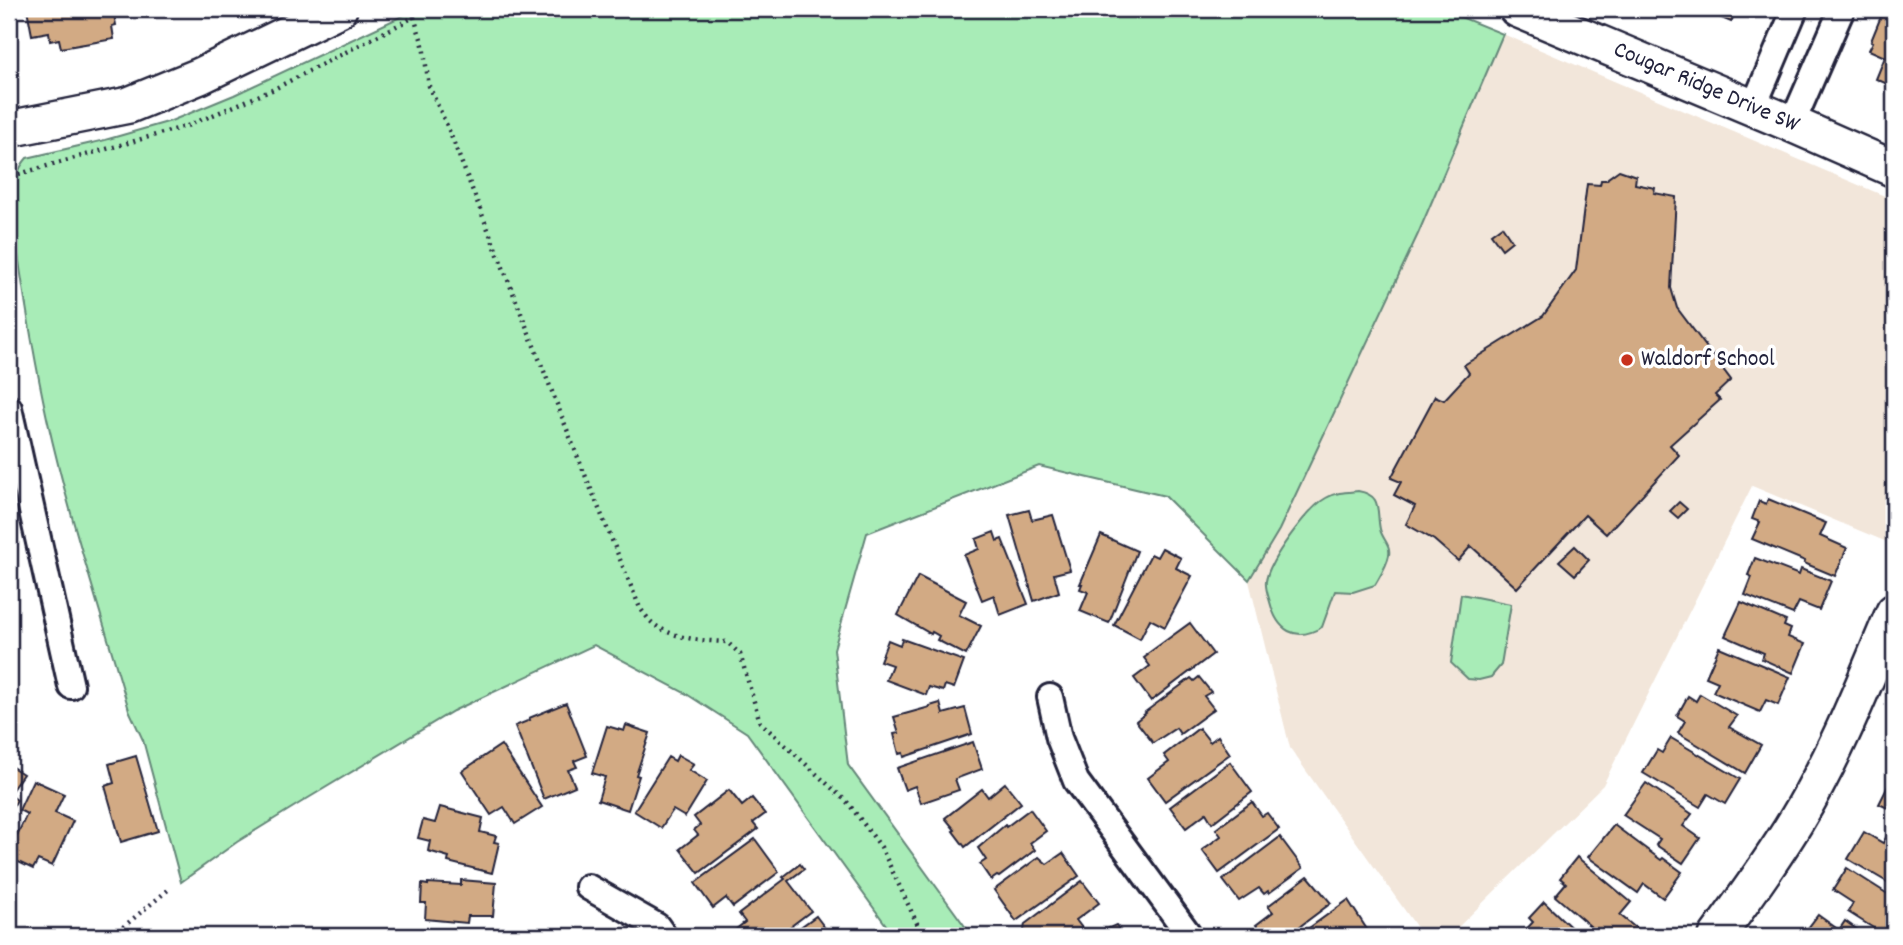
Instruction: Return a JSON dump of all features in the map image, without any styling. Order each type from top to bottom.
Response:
[{"type":"street","points":[[9,129],[129,105],[200,76],[339,9]]},
{"type":"street","name":"Cougar Ridge Drive SW","points":[[1517,9],[1894,169]]},
{"type":"street","points":[[1753,108],[1795,9]]},
{"type":"street","points":[[1792,124],[1842,9]]},
{"type":"street","points":[[9,408],[71,686]]},
{"type":"street","points":[[1717,936],[1797,820],[1844,731],[1894,612]]},
{"type":"street","points":[[1050,697],[1059,738],[1076,781],[1190,936]]},
{"type":"street","points":[[588,887],[657,926],[664,936]]},
{"type":"path","points":[[411,9],[423,45],[429,86],[640,608],[653,624],[670,633],[703,641],[727,642],[740,654],[760,722],[848,803],[881,847],[923,936]]},
{"type":"path","points":[[12,176],[187,127],[272,90],[414,17]]},
{"type":"path","points":[[112,936],[168,890]]},
{"type":"shaded area","name":"Waldorf School","points":[[1503,34],[1894,200],[1894,525],[1887,542],[1752,486],[1603,785],[1449,936],[1423,936],[1290,748],[1249,581],[1279,530],[1418,234]]},
{"type":"green space","points":[[417,9],[1441,9],[1503,34],[1418,234],[1279,530],[1249,580],[1165,496],[1039,466],[867,533],[834,649],[848,765],[972,936],[894,936],[747,733],[685,693],[594,645],[453,711],[237,842],[181,882],[143,740],[129,710],[56,455],[26,308],[10,198],[18,171],[27,158],[171,121],[234,95]]},
{"type":"green space","points":[[1358,491],[1371,496],[1377,505],[1380,529],[1389,551],[1383,571],[1375,585],[1353,592],[1335,591],[1322,627],[1303,634],[1288,631],[1277,620],[1266,589],[1266,581],[1274,561],[1290,535],[1318,504],[1334,495]]},
{"type":"green space","points":[[1461,594],[1511,604],[1501,665],[1491,677],[1468,679],[1451,663]]},
{"type":"building","points":[[27,9],[113,9],[116,25],[112,26],[114,39],[61,48],[59,39],[50,41],[49,32],[32,35]]},
{"type":"building","points":[[1700,9],[1737,9],[1731,22]]},
{"type":"building","points":[[1884,9],[1894,9],[1894,87],[1876,79],[1885,57],[1869,50]]},
{"type":"building","points":[[1619,170],[1636,176],[1635,184],[1655,188],[1654,193],[1676,197],[1671,288],[1677,308],[1731,380],[1715,395],[1720,400],[1670,445],[1679,455],[1606,534],[1585,515],[1517,588],[1471,546],[1458,561],[1434,540],[1406,524],[1415,506],[1394,495],[1401,482],[1391,478],[1435,396],[1444,400],[1469,373],[1464,365],[1543,316],[1576,270],[1587,184],[1600,185],[1601,180],[1607,180]]},
{"type":"building","points":[[1502,226],[1512,241],[1502,249],[1491,234]]},
{"type":"building","points":[[1768,499],[1826,523],[1820,536],[1847,548],[1835,576],[1752,539],[1760,522],[1752,519],[1759,501],[1766,504]]},
{"type":"building","points":[[1679,502],[1687,509],[1678,518],[1670,511]]},
{"type":"building","points":[[1029,510],[1032,520],[1053,515],[1070,570],[1054,574],[1059,592],[1034,601],[1009,515]]},
{"type":"building","points":[[994,532],[997,541],[1002,539],[1028,604],[1000,615],[994,595],[982,600],[964,555],[979,549],[976,539]]},
{"type":"building","points":[[1101,535],[1137,551],[1109,623],[1080,611],[1088,592],[1080,589],[1080,584]]},
{"type":"building","points":[[1575,546],[1589,560],[1575,575],[1559,561]]},
{"type":"building","points":[[1162,548],[1181,558],[1176,568],[1192,576],[1165,627],[1150,619],[1140,639],[1114,625],[1151,554],[1157,557]]},
{"type":"building","points":[[1755,558],[1799,575],[1801,569],[1831,581],[1819,610],[1799,602],[1793,614],[1745,595],[1752,577],[1748,575]]},
{"type":"building","points":[[918,576],[966,601],[959,615],[981,626],[966,655],[937,640],[939,636],[898,615]]},
{"type":"building","points":[[1741,602],[1786,621],[1784,626],[1791,629],[1788,637],[1805,644],[1793,673],[1762,659],[1764,653],[1725,636]]},
{"type":"building","points":[[1190,623],[1213,654],[1151,701],[1134,678],[1150,666],[1144,658]]},
{"type":"building","points":[[902,639],[964,661],[954,688],[945,685],[943,691],[929,687],[926,695],[886,680],[892,665],[880,661],[888,640],[900,645]]},
{"type":"building","points":[[1719,647],[1790,677],[1778,705],[1766,700],[1760,712],[1713,692],[1718,682],[1706,677]]},
{"type":"building","points":[[1199,677],[1211,692],[1204,696],[1214,709],[1180,734],[1176,728],[1153,743],[1136,721],[1191,678],[1194,681]]},
{"type":"building","points":[[1700,694],[1737,716],[1729,727],[1761,745],[1745,773],[1678,733],[1685,721],[1677,716],[1688,696],[1696,701]]},
{"type":"building","points":[[566,703],[587,756],[574,761],[577,767],[568,770],[575,786],[544,799],[515,726]]},
{"type":"building","points":[[940,703],[943,714],[965,708],[972,734],[904,757],[903,753],[899,754],[894,734],[899,733],[894,717]]},
{"type":"building","points":[[626,725],[650,733],[628,810],[598,800],[605,777],[592,773],[607,726],[624,731]]},
{"type":"building","points":[[1199,728],[1210,742],[1218,736],[1230,754],[1165,801],[1148,778],[1169,762],[1164,755]]},
{"type":"building","points":[[1671,738],[1740,779],[1725,804],[1708,794],[1700,807],[1643,773],[1657,750],[1662,753]]},
{"type":"building","points":[[973,742],[982,769],[955,779],[959,790],[921,803],[915,786],[905,790],[897,768]]},
{"type":"building","points":[[501,745],[542,807],[515,824],[504,807],[491,815],[462,771]]},
{"type":"building","points":[[678,755],[694,764],[689,770],[707,781],[685,817],[673,810],[661,828],[634,811],[668,757],[675,761]]},
{"type":"building","points":[[136,756],[158,831],[121,842],[105,786],[114,783],[109,764]]},
{"type":"building","points":[[1230,762],[1252,792],[1212,823],[1206,813],[1186,828],[1170,807]]},
{"type":"building","points":[[9,765],[23,774],[9,794]]},
{"type":"building","points":[[1892,778],[1894,779],[1894,811],[1879,804]]},
{"type":"building","points":[[33,780],[64,794],[55,813],[73,821],[52,866],[38,860],[33,869],[14,860],[17,851],[11,848],[27,814],[19,810]]},
{"type":"building","points":[[1005,783],[1021,803],[965,847],[945,818],[982,789],[988,797]]},
{"type":"building","points":[[1646,783],[1692,814],[1683,826],[1700,838],[1683,863],[1656,845],[1660,839],[1623,815]]},
{"type":"building","points":[[729,790],[742,806],[752,798],[765,814],[753,823],[758,829],[699,873],[680,849],[698,835],[694,830],[700,825],[694,817]]},
{"type":"building","points":[[9,794],[17,800],[9,813]]},
{"type":"building","points":[[1252,802],[1262,816],[1267,813],[1279,829],[1219,873],[1202,850],[1221,836],[1216,829]]},
{"type":"building","points":[[440,807],[483,818],[480,832],[496,836],[494,842],[499,843],[492,873],[448,862],[449,857],[428,851],[430,841],[418,838],[423,820],[435,823]]},
{"type":"building","points":[[1030,809],[1046,831],[1030,843],[1035,850],[991,880],[980,864],[986,860],[978,848],[1005,825],[1006,827]]},
{"type":"building","points":[[1614,825],[1682,872],[1663,898],[1644,884],[1638,893],[1588,857]]},
{"type":"building","points":[[1864,832],[1883,843],[1889,832],[1894,836],[1894,886],[1848,859]]},
{"type":"building","points":[[1280,837],[1303,868],[1269,893],[1268,891],[1264,894],[1259,888],[1239,901],[1223,880]]},
{"type":"building","points":[[755,839],[779,872],[733,907],[726,898],[713,908],[695,883]]},
{"type":"building","points":[[1063,853],[1079,876],[1016,921],[994,890],[1039,857],[1047,864]]},
{"type":"building","points":[[1577,857],[1631,902],[1620,915],[1637,929],[1631,936],[1599,936],[1555,896],[1566,883],[1560,878]]},
{"type":"building","points":[[800,864],[804,869],[788,881],[811,911],[778,936],[732,936],[730,934],[745,922],[739,914]]},
{"type":"building","points":[[1847,868],[1894,898],[1894,924],[1886,936],[1848,912],[1853,903],[1833,890]]},
{"type":"building","points":[[1308,876],[1331,903],[1287,936],[1265,936],[1256,925],[1273,912],[1268,906]]},
{"type":"building","points":[[461,880],[496,883],[493,916],[468,916],[467,923],[425,919],[426,903],[421,903],[422,884],[461,885]]},
{"type":"building","points":[[1082,881],[1099,903],[1076,920],[1082,928],[1071,936],[1029,936],[1024,930],[1025,924]]},
{"type":"building","points":[[1348,900],[1368,931],[1361,936],[1298,936]]},
{"type":"building","points":[[1544,902],[1580,936],[1520,936],[1533,922],[1529,918]]},
{"type":"building","points":[[1818,915],[1839,930],[1845,921],[1866,936],[1802,936]]},
{"type":"building","points":[[816,916],[831,936],[788,936]]},
{"type":"building","points":[[1116,925],[1125,936],[1099,936],[1109,928]]},
{"type":"place","name":"Waldorf School","points":[[1627,360]]}]
